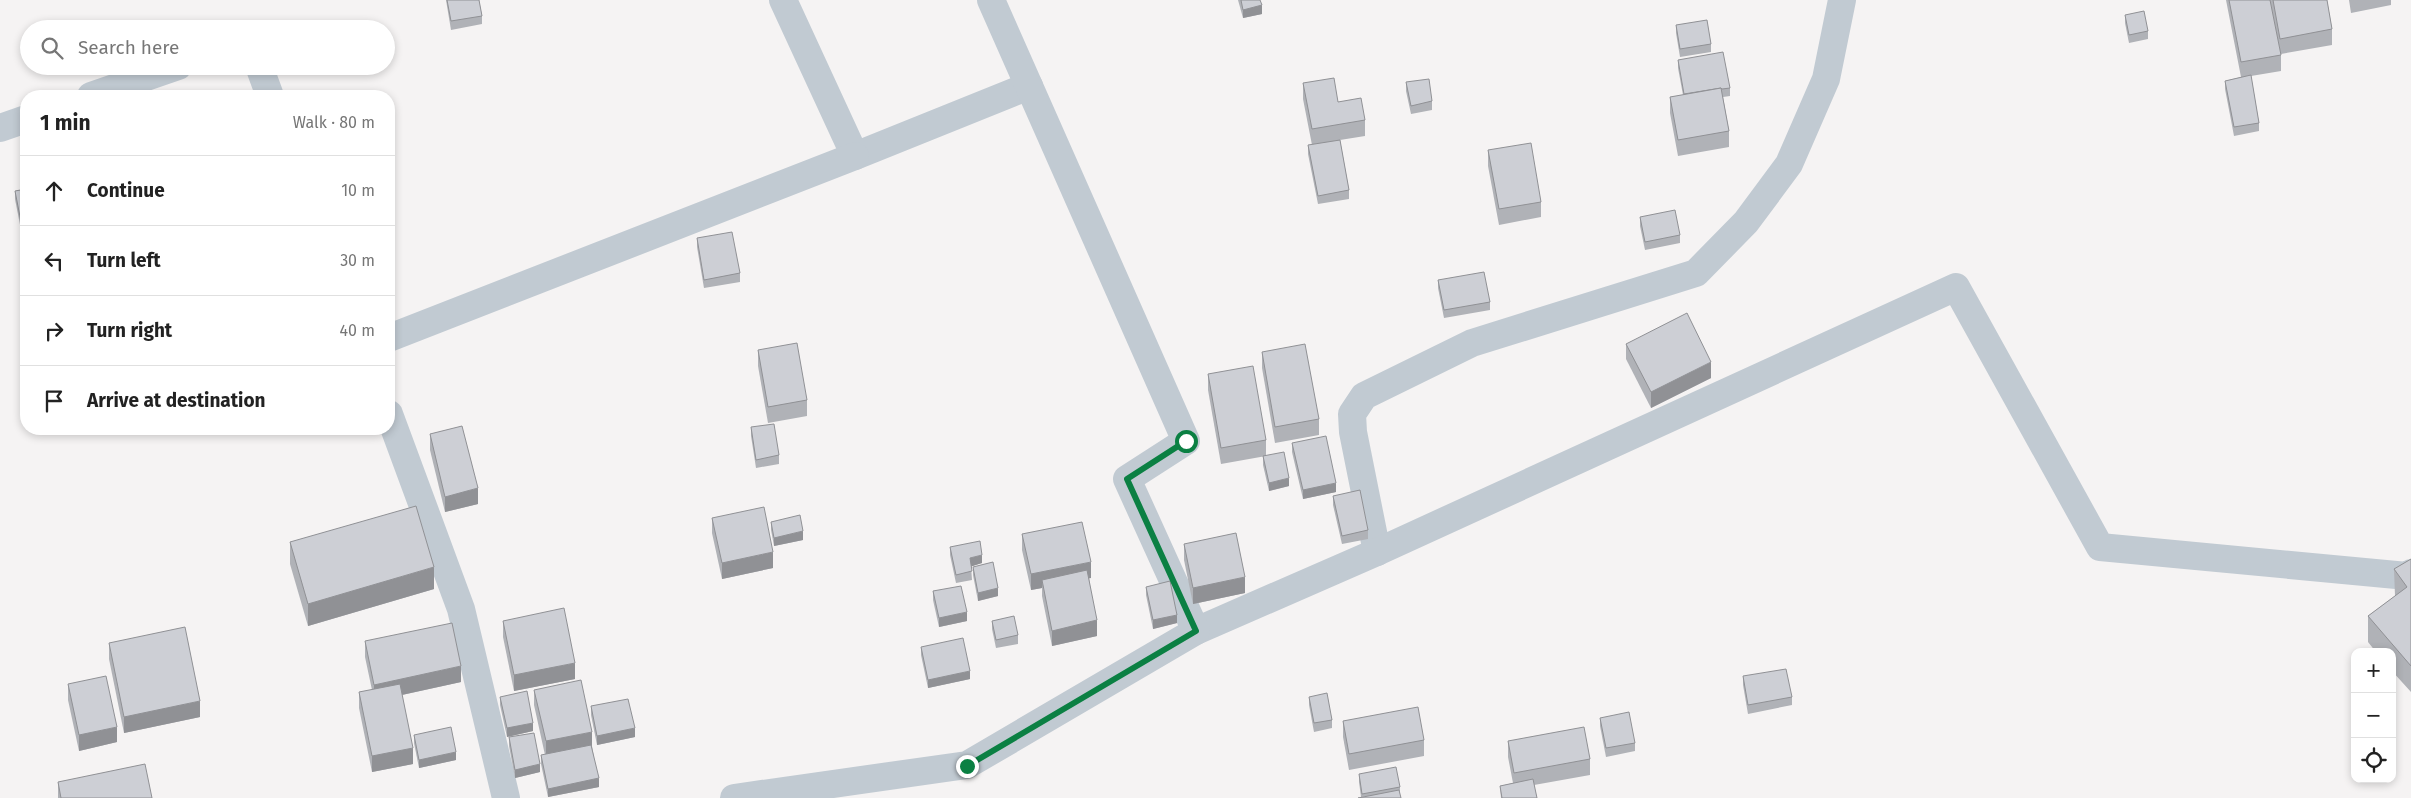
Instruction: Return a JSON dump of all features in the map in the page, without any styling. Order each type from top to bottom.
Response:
[{"type":"street","points":[[783,0],[855,156]]},
{"type":"street","points":[[991,0],[1186,441],[1127,479],[1196,631]]},
{"type":"street","points":[[1377,552],[1353,432],[1352,414],[1364,396],[1472,343],[1696,273],[1746,222],[1789,164],[1826,79],[1842,0]]},
{"type":"street","points":[[108,90],[152,75]]},
{"type":"street","points":[[262,75],[268,90]]},
{"type":"street","points":[[395,336],[1029,86]]},
{"type":"street","points":[[0,128],[20,121]]},
{"type":"street","points":[[734,798],[967,766],[1196,631],[1377,552],[1956,287],[2100,547],[2407,576],[2411,573]]},
{"type":"street","points":[[395,430],[461,609],[506,798]]},
{"type":"building","points":[[447,0],[479,0],[482,16],[451,21]]},
{"type":"building","points":[[1241,0],[1260,0],[1262,5],[1243,10]]},
{"type":"building","points":[[2229,0],[2270,0],[2281,55],[2241,62]]},
{"type":"building","points":[[2273,0],[2327,0],[2332,29],[2280,39]]},
{"type":"building","points":[[2144,11],[2148,31],[2129,35],[2125,15]]},
{"type":"building","points":[[1707,20],[1711,44],[1680,49],[1676,25]]},
{"type":"building","points":[[1723,52],[1730,88],[1684,94],[1678,60]]},
{"type":"building","points":[[2251,75],[2259,123],[2234,127],[2225,81]]},
{"type":"building","points":[[1334,78],[1338,102],[1361,98],[1365,120],[1312,129],[1303,83]]},
{"type":"building","points":[[1429,79],[1432,101],[1411,106],[1406,82]]},
{"type":"building","points":[[1721,88],[1729,131],[1678,140],[1670,97]]},
{"type":"building","points":[[1340,140],[1349,190],[1318,196],[1308,145]]},
{"type":"building","points":[[1531,143],[1541,202],[1499,209],[1488,150]]},
{"type":"building","points":[[20,190],[20,217],[15,191]]},
{"type":"building","points":[[1675,210],[1680,235],[1645,242],[1640,217]]},
{"type":"building","points":[[732,232],[740,273],[704,280],[697,238]]},
{"type":"building","points":[[1484,272],[1490,302],[1444,310],[1438,280]]},
{"type":"building","points":[[1687,313],[1711,362],[1651,392],[1626,344]]},
{"type":"building","points":[[797,343],[807,400],[768,407],[758,350]]},
{"type":"building","points":[[1305,344],[1319,419],[1275,427],[1262,352]]},
{"type":"building","points":[[1253,366],[1266,440],[1221,448],[1208,374]]},
{"type":"building","points":[[774,424],[779,455],[756,460],[751,427]]},
{"type":"building","points":[[462,426],[478,488],[445,497],[430,434]]},
{"type":"building","points":[[1326,436],[1336,483],[1303,490],[1292,443]]},
{"type":"building","points":[[1284,452],[1289,478],[1269,483],[1263,456]]},
{"type":"building","points":[[1360,490],[1368,530],[1342,536],[1333,496]]},
{"type":"building","points":[[416,506],[434,567],[308,604],[290,542]]},
{"type":"building","points":[[764,507],[773,552],[722,563],[712,518]]},
{"type":"building","points":[[800,515],[803,531],[774,538],[771,522]]},
{"type":"building","points":[[1082,522],[1091,562],[1031,574],[1022,534]]},
{"type":"building","points":[[1236,533],[1245,577],[1193,588],[1184,544]]},
{"type":"building","points":[[980,541],[982,555],[970,558],[972,571],[956,575],[950,547]]},
{"type":"building","points":[[2411,559],[2411,666],[2368,616],[2407,587],[2394,569]]},
{"type":"building","points":[[993,562],[998,588],[978,593],[973,567]]},
{"type":"building","points":[[1087,570],[1097,620],[1052,631],[1042,580]]},
{"type":"building","points":[[1170,581],[1177,615],[1153,620],[1146,587]]},
{"type":"building","points":[[961,586],[967,612],[939,618],[933,591]]},
{"type":"building","points":[[564,608],[575,663],[514,675],[503,621]]},
{"type":"building","points":[[1014,616],[1018,635],[996,640],[992,621]]},
{"type":"building","points":[[452,623],[461,666],[374,685],[365,641]]},
{"type":"building","points":[[185,627],[200,701],[124,717],[109,643]]},
{"type":"building","points":[[963,638],[970,671],[928,680],[921,647]]},
{"type":"building","points":[[1786,669],[1792,697],[1748,705],[1743,676]]},
{"type":"building","points":[[106,676],[117,727],[79,735],[68,684]]},
{"type":"building","points":[[581,680],[592,732],[546,741],[534,690]]},
{"type":"building","points":[[400,684],[413,748],[372,756],[359,692]]},
{"type":"building","points":[[527,691],[533,723],[507,728],[500,697]]},
{"type":"building","points":[[1327,693],[1332,720],[1314,723],[1309,697]]},
{"type":"building","points":[[628,699],[635,728],[597,736],[591,706]]},
{"type":"building","points":[[1418,707],[1424,740],[1349,754],[1343,721]]},
{"type":"building","points":[[1629,712],[1635,743],[1606,748],[1600,718]]},
{"type":"building","points":[[451,727],[456,752],[419,760],[414,735]]},
{"type":"building","points":[[1584,727],[1590,759],[1514,773],[1508,741]]},
{"type":"building","points":[[534,733],[540,764],[515,770],[509,737]]},
{"type":"building","points":[[591,745],[599,778],[548,789],[541,755]]},
{"type":"building","points":[[145,764],[152,798],[61,798],[58,782]]},
{"type":"building","points":[[1396,767],[1400,787],[1362,794],[1359,774]]},
{"type":"building","points":[[1533,779],[1537,798],[1502,798],[1500,786]]},
{"type":"building","points":[[1399,790],[1401,798],[1358,798]]},
{"type":"route","points":[[967,766],[1196,631],[1127,479],[1186,441]]}]
